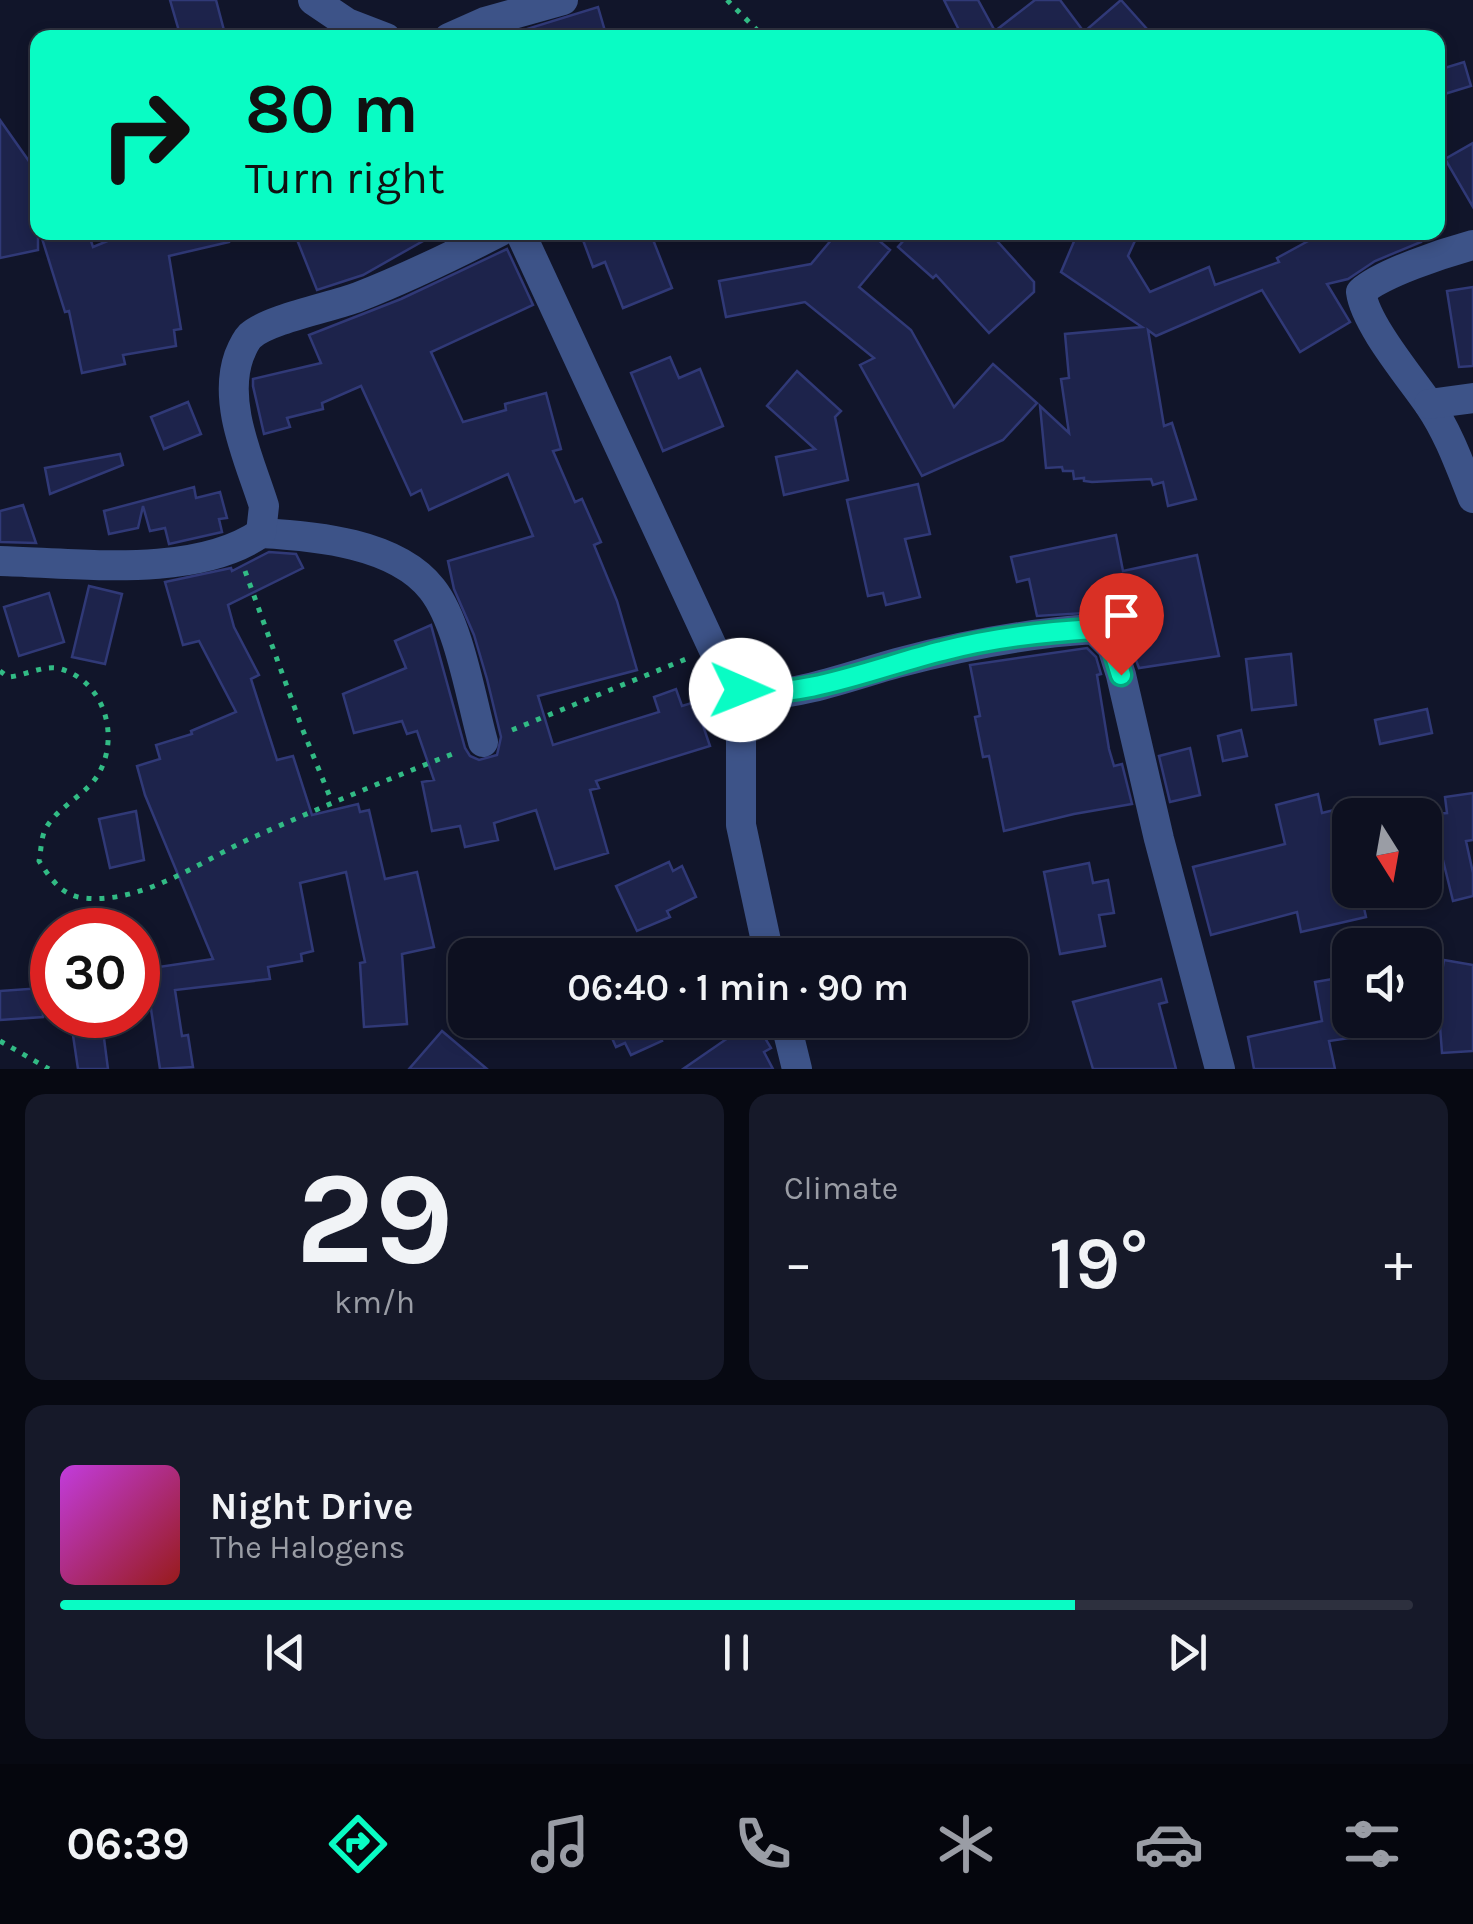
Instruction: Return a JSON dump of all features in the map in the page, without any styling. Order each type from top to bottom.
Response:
[{"type":"street","points":[[313,0],[347,24],[364,30]]},
{"type":"street","points":[[467,30],[563,0]]},
{"type":"street","points":[[248,540],[264,506],[237,422],[234,383],[238,357],[249,337],[272,324],[414,274],[483,240]]},
{"type":"street","points":[[524,240],[724,672],[741,690],[764,694],[792,691],[947,649],[1054,631],[1094,629],[1112,646],[1220,1069]]},
{"type":"street","points":[[1473,245],[1436,256],[1361,292],[1361,299],[1405,374],[1451,441],[1473,498]]},
{"type":"street","points":[[1429,404],[1473,398]]},
{"type":"street","points":[[0,561],[110,566],[202,556],[248,540],[318,536],[354,545],[415,572],[432,590],[450,624],[484,742]]},
{"type":"street","points":[[741,690],[741,825],[765,938]]},
{"type":"street","points":[[789,1038],[797,1069]]},
{"type":"path","points":[[727,0],[757,30]]},
{"type":"path","points":[[248,540],[332,802]]},
{"type":"path","points":[[0,671],[8,677],[27,676],[46,668],[60,669],[83,680],[102,698],[107,743],[99,773],[45,829],[39,861],[55,885],[81,898],[121,897],[332,802],[672,666],[712,646]]},
{"type":"path","points":[[0,1041],[49,1069]]},
{"type":"building","points":[[170,0],[216,0],[224,30],[179,30]]},
{"type":"building","points":[[944,0],[978,0],[994,30],[959,30]]},
{"type":"building","points":[[1035,0],[1060,0],[1082,30],[996,30]]},
{"type":"building","points":[[1121,0],[1148,30],[1086,30]]},
{"type":"building","points":[[598,7],[605,30],[523,30]]},
{"type":"building","points":[[1464,62],[1471,86],[1445,94],[1445,68]]},
{"type":"building","points":[[0,120],[30,163],[30,240],[38,240],[38,250],[0,258]]},
{"type":"building","points":[[1473,143],[1473,207],[1445,159]]},
{"type":"building","points":[[42,240],[91,240],[93,247],[110,240],[229,240],[169,256],[181,329],[174,330],[176,346],[123,355],[125,364],[82,373],[69,311],[65,312]]},
{"type":"building","points":[[297,240],[425,240],[363,275],[317,290]]},
{"type":"building","points":[[583,240],[653,240],[672,288],[623,308],[605,262],[593,267]]},
{"type":"building","points":[[831,240],[878,240],[890,250],[859,287],[911,330],[954,407],[993,364],[1037,403],[1003,440],[922,476],[860,365],[874,358],[805,302],[726,317],[719,281],[811,264]]},
{"type":"building","points":[[904,240],[996,240],[1034,282],[1034,292],[989,333],[936,275],[933,278],[898,247]]},
{"type":"building","points":[[1075,240],[1135,240],[1128,256],[1150,292],[1209,267],[1215,285],[1279,262],[1277,258],[1310,240],[1421,242],[1375,261],[1348,279],[1327,284],[1350,322],[1300,352],[1262,290],[1156,336],[1148,330],[1164,426],[1172,423],[1196,499],[1168,506],[1163,482],[1092,482],[1074,479],[1073,471],[1063,471],[1062,467],[1046,468],[1040,406],[1069,433],[1061,379],[1069,378],[1065,334],[1142,327],[1061,272]]},
{"type":"building","points":[[507,249],[533,305],[431,352],[463,422],[506,410],[505,404],[546,393],[561,449],[553,451],[575,502],[582,499],[601,542],[594,545],[617,601],[637,670],[538,696],[553,745],[659,712],[654,697],[676,689],[682,706],[695,702],[710,746],[596,781],[599,788],[590,790],[608,853],[555,869],[536,810],[494,823],[498,840],[465,847],[460,826],[432,831],[422,782],[434,780],[417,731],[407,734],[402,721],[354,733],[343,694],[406,668],[395,641],[431,625],[465,748],[479,760],[497,755],[501,737],[487,679],[454,589],[448,561],[533,536],[508,474],[429,510],[421,490],[411,495],[361,386],[322,403],[323,409],[287,418],[290,427],[264,434],[253,386],[253,379],[321,363],[309,335],[401,299]]},
{"type":"building","points":[[1473,287],[1473,366],[1459,367],[1447,291]]},
{"type":"building","points":[[670,357],[679,378],[700,369],[723,426],[663,451],[631,373]]},
{"type":"building","points":[[797,371],[841,411],[835,417],[848,480],[784,495],[776,457],[815,449],[767,406]]},
{"type":"building","points":[[188,402],[201,434],[164,449],[151,417]]},
{"type":"building","points":[[120,454],[123,465],[50,494],[45,468]]},
{"type":"building","points":[[918,484],[930,534],[905,539],[920,597],[886,605],[883,593],[868,596],[847,500]]},
{"type":"building","points":[[194,487],[196,498],[220,492],[227,518],[219,519],[222,532],[169,544],[165,528],[150,531],[143,506],[138,528],[109,534],[104,511]]},
{"type":"building","points":[[23,505],[36,543],[0,542],[0,511]]},
{"type":"building","points":[[1116,535],[1123,571],[1197,555],[1219,656],[1139,668],[1126,634],[1101,612],[1037,616],[1029,579],[1017,582],[1011,557]]},
{"type":"building","points":[[269,552],[296,554],[303,568],[228,605],[234,627],[259,675],[251,679],[277,760],[293,756],[312,815],[358,804],[360,812],[369,810],[385,879],[417,872],[434,947],[402,954],[407,1024],[364,1027],[360,963],[365,962],[346,872],[300,883],[313,951],[301,954],[302,961],[268,967],[270,979],[175,990],[182,1036],[188,1035],[193,1067],[160,1069],[155,1038],[160,1038],[160,967],[213,959],[145,795],[137,766],[160,759],[156,745],[192,734],[191,731],[236,712],[199,641],[183,645],[165,582],[231,568],[232,571]]},
{"type":"building","points":[[89,586],[122,594],[105,664],[72,657]]},
{"type":"building","points":[[49,593],[64,642],[19,656],[4,607]]},
{"type":"building","points":[[1087,648],[1096,657],[1101,674],[1097,675],[1109,749],[1114,766],[1122,764],[1132,804],[1004,831],[989,756],[983,757],[970,665]]},
{"type":"building","points":[[1291,654],[1296,705],[1252,710],[1246,659]]},
{"type":"building","points":[[1427,709],[1432,733],[1380,744],[1375,720]]},
{"type":"building","points":[[1241,730],[1247,756],[1223,761],[1218,736]]},
{"type":"building","points":[[1190,748],[1200,795],[1170,802],[1159,756]]},
{"type":"building","points":[[1473,793],[1473,840],[1466,841],[1473,896],[1453,901],[1442,856],[1445,797]]},
{"type":"building","points":[[1318,794],[1322,813],[1332,810],[1332,908],[1364,908],[1366,917],[1301,932],[1297,912],[1211,935],[1193,867],[1285,844],[1276,805]]},
{"type":"building","points":[[136,811],[144,860],[110,868],[99,819]]},
{"type":"building","points":[[669,862],[673,871],[682,866],[696,897],[667,911],[670,917],[637,931],[616,886]]},
{"type":"building","points":[[1089,863],[1093,883],[1108,880],[1114,913],[1099,915],[1105,946],[1060,954],[1044,872]]},
{"type":"building","points":[[1444,960],[1473,965],[1473,1051],[1442,1053]]},
{"type":"building","points":[[1161,979],[1167,1002],[1159,1004],[1176,1069],[1093,1069],[1073,1002]]},
{"type":"building","points":[[1332,979],[1332,1038],[1350,1038],[1329,1041],[1335,1069],[1254,1069],[1248,1037],[1322,1021],[1315,982]]},
{"type":"building","points":[[30,989],[30,1018],[0,1020],[0,991]]},
{"type":"building","points":[[442,1031],[487,1069],[409,1069]]},
{"type":"building","points":[[73,1038],[104,1038],[108,1069],[78,1069]]},
{"type":"building","points":[[612,1038],[662,1041],[631,1055],[625,1043],[616,1047]]},
{"type":"building","points":[[728,1038],[765,1038],[771,1048],[764,1052],[773,1069],[683,1069]]},
{"type":"route","points":[[741,690],[764,694],[792,691],[947,649],[1054,631],[1094,629],[1112,646],[1121,675]]}]
